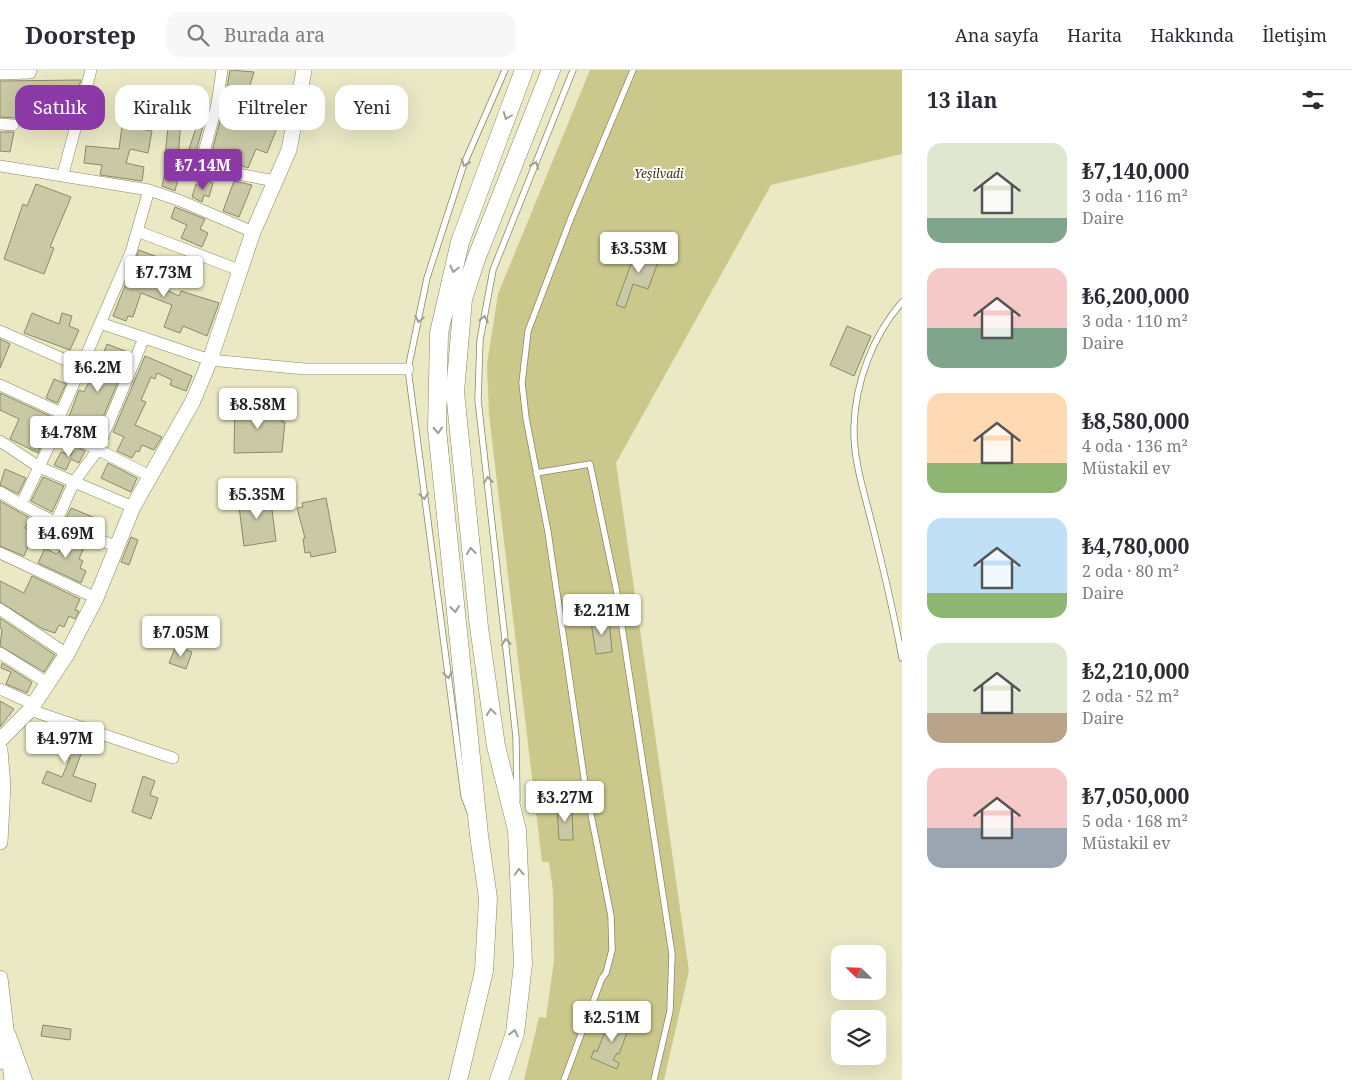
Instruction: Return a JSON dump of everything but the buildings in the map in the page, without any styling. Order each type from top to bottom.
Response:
[{"type":"main road","points":[[458,1080],[484,971],[488,898],[479,835],[437,429],[439,333],[460,242],[524,70]]},
{"type":"main road","points":[[499,1080],[515,1033],[523,964],[517,830],[496,746],[480,636],[455,392],[463,299],[476,259],[551,70]]},
{"type":"main road","points":[[0,1060],[7,1036]]},
{"type":"main road","points":[[7,1036],[23,1080]]},
{"type":"street","points":[[0,74],[30,73],[31,70]]},
{"type":"street","points":[[63,174],[91,70]]},
{"type":"street","points":[[222,70],[217,104],[200,167],[275,181]]},
{"type":"street","points":[[0,740],[32,707],[68,654],[96,598],[133,507],[152,477],[193,401],[210,360],[253,232],[289,150],[304,70]]},
{"type":"street","points":[[0,124],[13,125]]},
{"type":"street","points":[[0,166],[63,174],[148,190],[181,201],[253,232]]},
{"type":"street","points":[[21,505],[57,429],[61,413],[130,252],[148,190]]},
{"type":"street","points":[[137,231],[239,270]]},
{"type":"street","points":[[100,323],[210,360],[305,370],[408,369]]},
{"type":"street","points":[[0,331],[81,367]]},
{"type":"street","points":[[56,522],[74,482],[97,451],[144,338]]},
{"type":"street","points":[[0,385],[61,413]]},
{"type":"street","points":[[57,429],[97,451],[152,477]]},
{"type":"street","points":[[0,441],[39,467],[133,507]]},
{"type":"street","points":[[0,492],[21,505],[86,536],[116,546]]},
{"type":"street","points":[[0,553],[96,598]]},
{"type":"street","points":[[0,609],[68,654]]},
{"type":"street","points":[[0,653],[49,684]]},
{"type":"street","points":[[0,689],[32,707],[173,758]]},
{"type":"street","points":[[0,750],[3,786],[0,842]]},
{"type":"street","points":[[0,978],[12,1080]]},
{"type":"lane","points":[[479,835],[464,796],[408,369],[430,270],[464,164],[504,70]]},
{"type":"lane","points":[[517,830],[516,737],[478,400],[480,340],[493,270],[574,70]]},
{"type":"lane","points":[[564,1080],[606,973],[612,950],[611,916],[585,784],[548,532],[536,473],[522,383],[528,331],[633,70]]},
{"type":"lane","points":[[902,302],[887,320],[868,360],[856,402],[854,428],[856,460],[892,600],[902,658]]},
{"type":"lane","points":[[536,473],[590,464],[616,588],[672,954],[670,1011],[654,1080]]},
{"type":"green space","name":"Yeşilvadi","points":[[590,70],[902,70],[902,154],[771,185],[616,463],[689,971],[664,1080],[524,1080],[539,1017],[546,1018],[554,961],[553,891],[549,862],[542,862],[489,415],[487,364],[498,294]]}]
